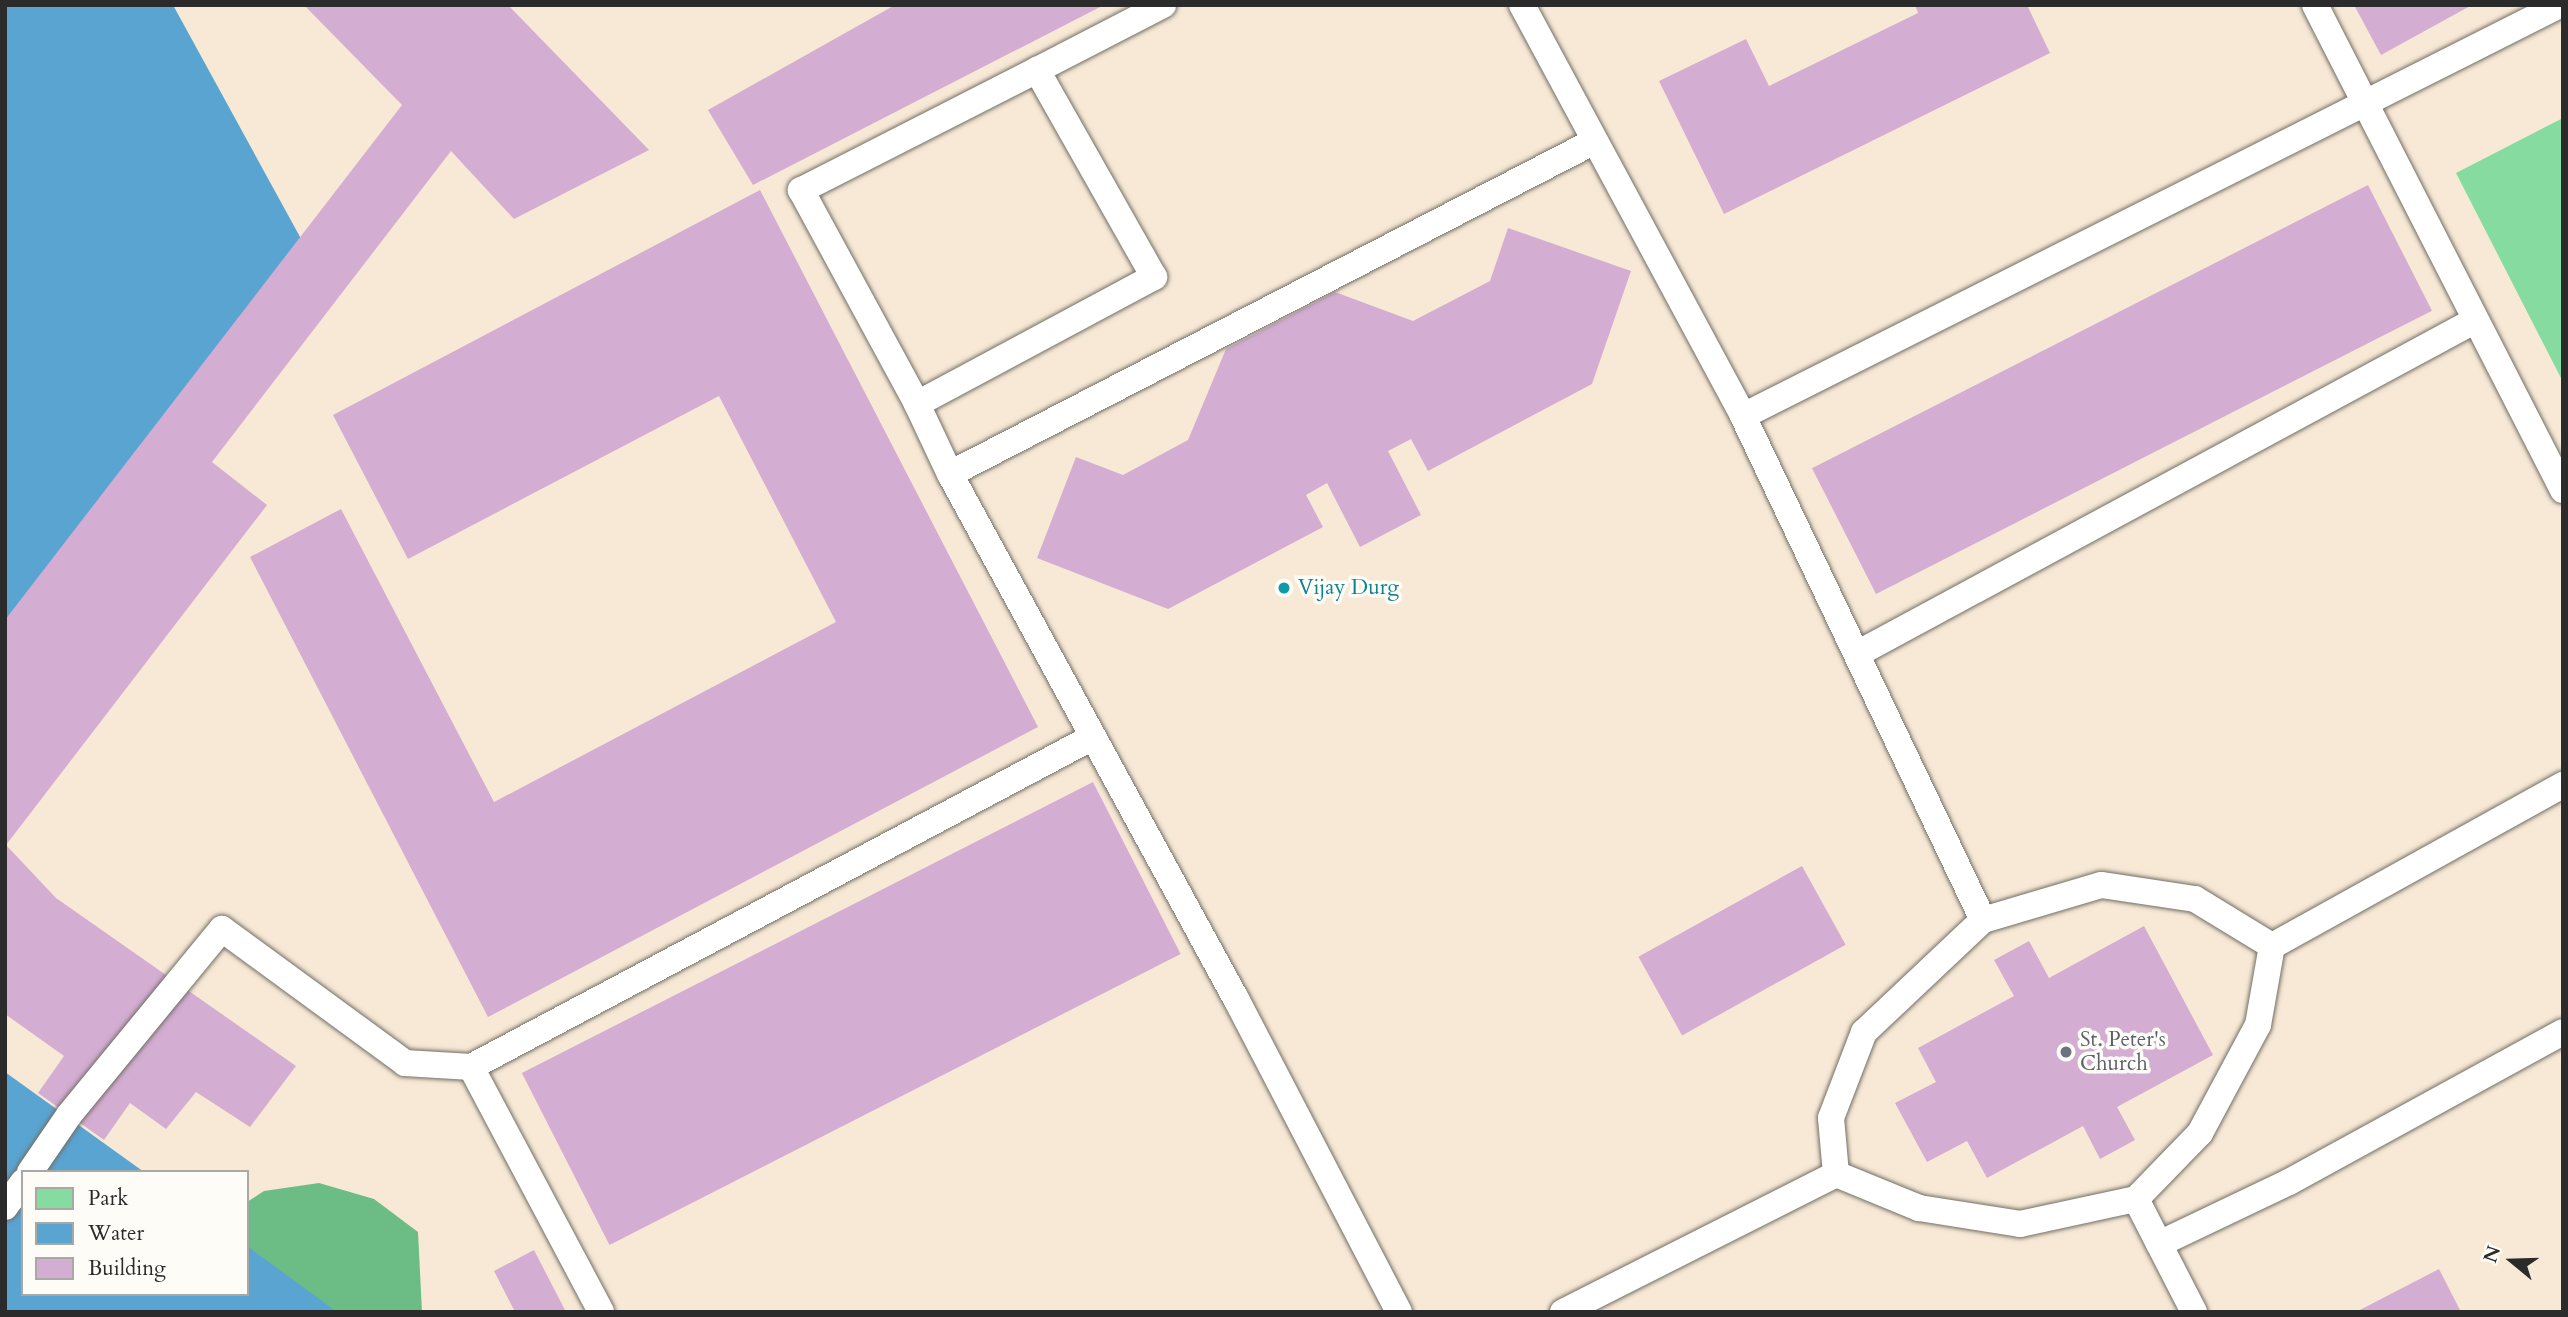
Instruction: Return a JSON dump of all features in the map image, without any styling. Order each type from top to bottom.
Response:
[{"type":"lane","points":[[1163,5],[802,190],[917,404],[950,474],[1236,999],[1399,1312]]},
{"type":"lane","points":[[1522,5],[1743,416],[1983,919]]},
{"type":"lane","points":[[2315,5],[2474,321],[2563,490]]},
{"type":"lane","points":[[1743,416],[2560,5]]},
{"type":"lane","points":[[917,404],[1154,277],[1037,70]]},
{"type":"lane","points":[[950,474],[1594,142]]},
{"type":"lane","points":[[1857,654],[2474,321]]},
{"type":"lane","points":[[31,1170],[69,1115],[222,929],[405,1063],[471,1067],[1093,737]]},
{"type":"lane","points":[[2272,946],[2563,785]]},
{"type":"lane","points":[[1836,1174],[1831,1118],[1864,1032],[1983,919],[2101,885],[2195,899],[2272,946]]},
{"type":"lane","points":[[1563,1312],[1836,1174],[1919,1208],[2020,1224],[2136,1199],[2200,1133],[2258,1025],[2272,946]]},
{"type":"lane","points":[[2159,1244],[2289,1182],[2563,1032]]},
{"type":"lane","points":[[471,1067],[601,1312]]},
{"type":"lane","points":[[5,1207],[21,1185]]},
{"type":"lane","points":[[2136,1199],[2194,1312]]},
{"type":"green space","points":[[2563,118],[2563,382],[2456,173]]},
{"type":"green space","points":[[319,1183],[374,1199],[418,1232],[422,1312],[154,1312],[248,1296],[248,1201],[264,1191]]},
{"type":"water","points":[[5,5],[173,5],[305,246],[5,632]]},
{"type":"water","points":[[5,1072],[141,1170],[21,1170],[21,1296],[248,1296],[248,1247],[337,1312],[5,1312]]},
{"type":"building","points":[[304,5],[508,5],[649,150],[514,219],[451,151],[212,462],[267,505],[6,845],[56,898],[296,1066],[250,1127],[196,1092],[166,1129],[130,1103],[104,1140],[38,1093],[64,1056],[5,1014],[5,620],[402,105]]},
{"type":"building","points":[[895,5],[1104,5],[753,185],[708,110]]},
{"type":"building","points":[[1915,5],[2027,5],[2050,53],[1724,214],[1659,81],[1746,39],[1769,86],[1918,13]]},
{"type":"building","points":[[2354,5],[2472,5],[2381,55]]},
{"type":"building","points":[[2368,185],[2432,311],[1876,594],[1812,468]]},
{"type":"building","points":[[760,190],[1038,727],[488,1017],[250,557],[341,509],[494,802],[836,622],[719,396],[408,559],[333,415]]},
{"type":"building","points":[[1508,228],[1631,271],[1592,384],[1428,471],[1411,439],[1388,451],[1421,515],[1360,547],[1327,483],[1306,495],[1323,527],[1168,609],[1037,558],[1076,457],[1123,475],[1188,440],[1226,349],[1335,292],[1413,321],[1490,281]]},
{"type":"building","points":[[1093,782],[1181,954],[609,1245],[522,1073]]},
{"type":"building","points":[[1802,866],[1846,945],[1682,1035],[1638,957]]},
{"type":"building","name":"St. Peter's Church","points":[[2144,926],[2213,1055],[2117,1107],[2135,1140],[2100,1159],[2083,1126],[1987,1178],[1967,1141],[1927,1162],[1895,1103],[1936,1082],[1918,1048],[2014,996],[1994,960],[2029,941],[2049,978]]},
{"type":"building","points":[[534,1250],[566,1312],[515,1312],[494,1271]]},
{"type":"building","points":[[2439,1269],[2461,1312],[2356,1312]]},
{"type":"place","name":"Vijay Durg","points":[[1284,588]]},
{"type":"place","name":"St. Peter's Church","points":[[2066,1052]]}]
